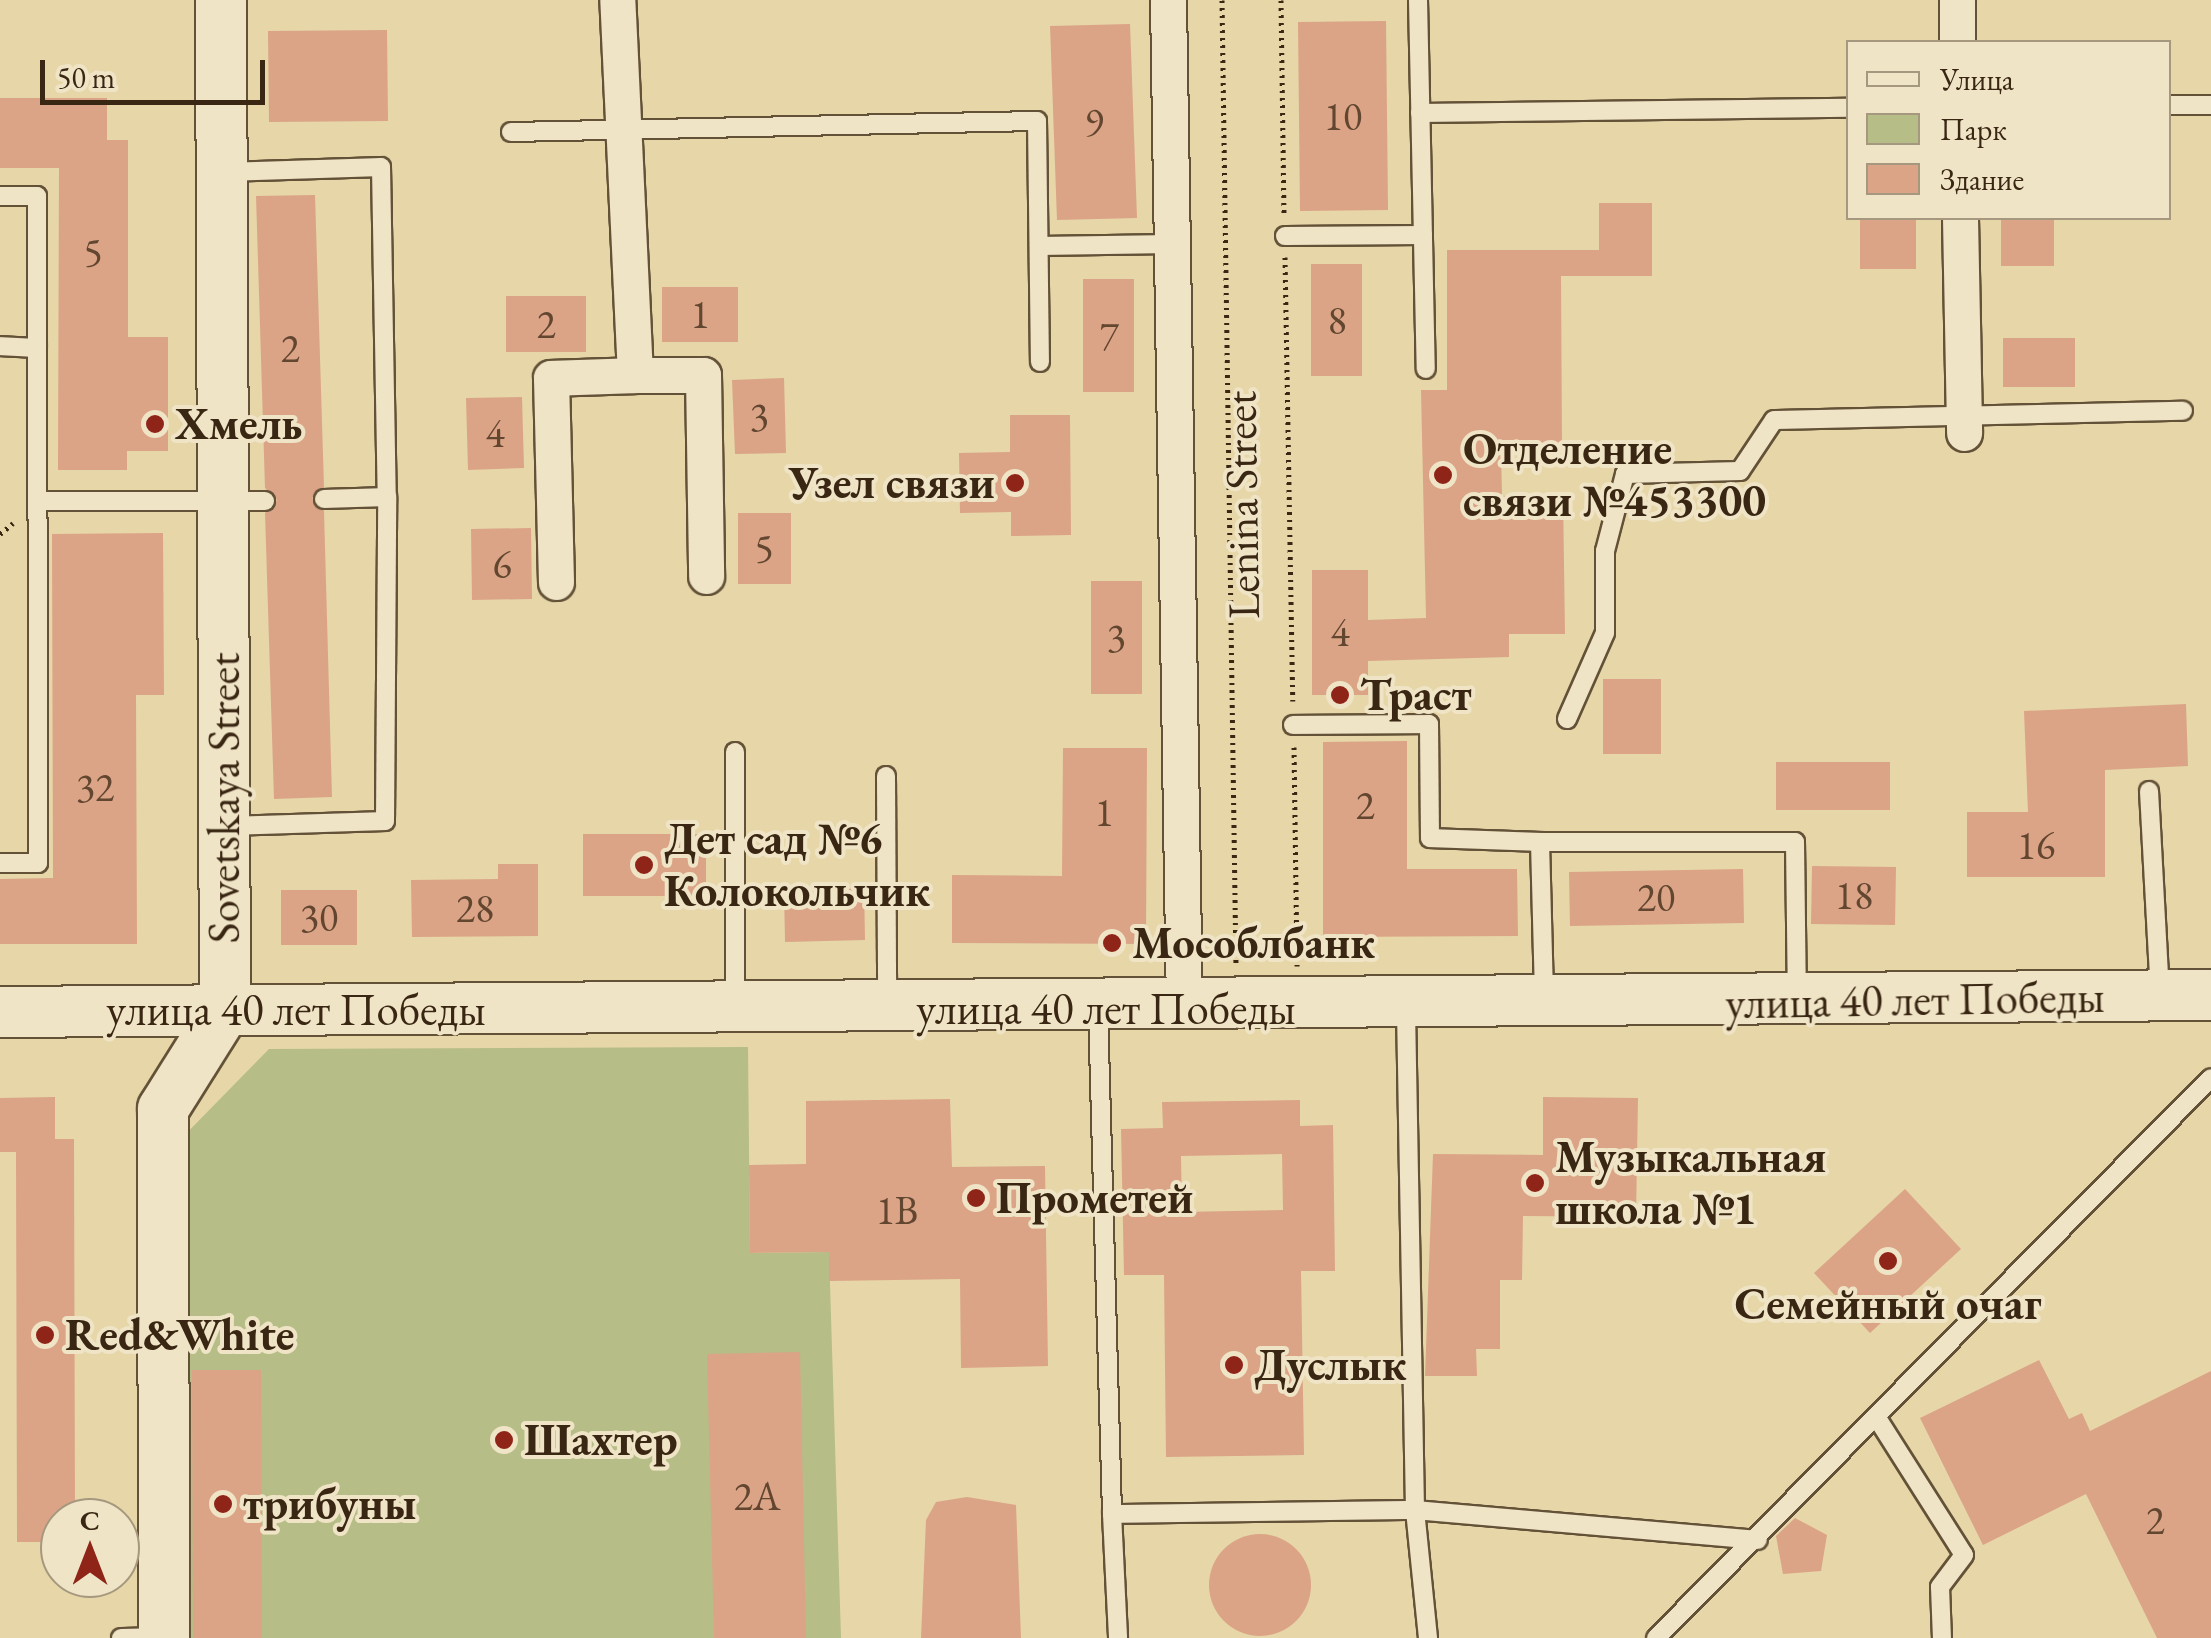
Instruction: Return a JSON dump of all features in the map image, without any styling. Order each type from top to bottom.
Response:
[{"type":"main road","name":"Sovetskaya Street","points":[[149,1638],[163,1110],[225,1010],[224,826],[244,502],[222,172],[221,0]]},
{"type":"main road","name":"улица 40 лет Победы","points":[[0,1012],[1298,1008],[2211,995]]},
{"type":"street","points":[[617,0],[635,375]]},
{"type":"street","name":"Lenina Street","points":[[1168,0],[1184,1008]]},
{"type":"street","points":[[1957,0],[1957,40]]},
{"type":"street","points":[[1960,220],[1963,424]]},
{"type":"street","points":[[556,582],[551,378],[702,375],[706,576]]},
{"type":"lane","points":[[1418,0],[1426,369]]},
{"type":"lane","points":[[2171,105],[2211,105]]},
{"type":"lane","points":[[1420,113],[1846,108]]},
{"type":"lane","points":[[511,132],[1037,122],[1040,362]]},
{"type":"lane","points":[[222,172],[380,167],[388,497],[385,821],[224,826]]},
{"type":"lane","points":[[0,196],[37,196],[38,501],[38,863],[0,864]]},
{"type":"lane","points":[[1285,236],[1423,235]]},
{"type":"lane","points":[[1039,246],[1172,244]]},
{"type":"lane","points":[[0,346],[37,348]]},
{"type":"lane","points":[[1567,719],[1605,632],[1605,551],[1626,474],[1740,471],[1774,420],[1963,424],[2183,412]]},
{"type":"lane","points":[[324,499],[388,497]]},
{"type":"lane","points":[[38,501],[244,502]]},
{"type":"lane","points":[[1293,726],[1428,724],[1430,838],[1794,842],[1797,1002]]},
{"type":"lane","points":[[735,752],[735,1010]]},
{"type":"lane","points":[[886,776],[887,1009]]},
{"type":"lane","points":[[2149,791],[2160,996]]},
{"type":"lane","points":[[1540,842],[1544,1005]]},
{"type":"lane","points":[[1406,1007],[1415,1510],[1428,1638]]},
{"type":"lane","points":[[1098,1008],[1118,1638]]},
{"type":"lane","points":[[1656,1638],[1758,1540],[2211,1078]]},
{"type":"lane","points":[[1877,1418],[1964,1555],[1940,1587],[1942,1638]]},
{"type":"lane","points":[[1112,1514],[1415,1510],[1758,1540]]},
{"type":"path","points":[[1222,0],[1236,1008]]},
{"type":"path","name":"Lenina Street","points":[[1280,0],[1298,1008]]},
{"type":"green space","name":"Шахтер","points":[[748,1047],[750,1253],[829,1252],[841,1638],[176,1638],[172,1148],[269,1049]]},
{"type":"building","points":[[1386,21],[1388,210],[1300,211],[1298,22]]},
{"type":"building","points":[[1130,24],[1137,218],[1057,220],[1050,26]]},
{"type":"building","points":[[387,30],[388,121],[269,122],[268,31]]},
{"type":"building","points":[[0,98],[107,98],[107,140],[128,140],[128,337],[168,337],[168,451],[127,451],[127,470],[58,470],[59,168],[0,168]]},
{"type":"building","points":[[315,195],[324,487],[312,498],[324,511],[332,797],[274,799],[265,513],[277,500],[265,488],[256,196]]},
{"type":"building","points":[[1599,203],[1652,203],[1652,276],[1561,276],[1562,447],[1501,449],[1502,496],[1563,495],[1565,634],[1509,634],[1509,657],[1368,661],[1368,695],[1312,695],[1312,570],[1368,570],[1368,620],[1426,618],[1421,390],[1447,390],[1447,250],[1599,250]]},
{"type":"building","points":[[1860,220],[1916,220],[1916,269],[1860,269]]},
{"type":"building","points":[[2001,220],[2054,220],[2054,266],[2001,266]]},
{"type":"building","points":[[1311,264],[1362,264],[1362,376],[1311,376]]},
{"type":"building","points":[[1083,279],[1134,279],[1134,392],[1083,392]]},
{"type":"building","points":[[662,287],[738,287],[738,342],[662,342]]},
{"type":"building","points":[[506,296],[586,296],[586,352],[506,352]]},
{"type":"building","points":[[2003,338],[2075,338],[2075,387],[2003,387]]},
{"type":"building","points":[[784,378],[786,453],[735,454],[732,380]]},
{"type":"building","points":[[522,397],[524,468],[468,470],[466,398]]},
{"type":"building","name":"Узел связи","points":[[1010,415],[1070,415],[1071,535],[1011,536],[1011,512],[960,513],[959,453],[1010,452]]},
{"type":"building","points":[[738,513],[791,513],[791,584],[738,584]]},
{"type":"building","points":[[531,528],[532,599],[472,600],[471,529]]},
{"type":"building","points":[[163,533],[164,695],[136,695],[137,944],[0,944],[0,879],[53,878],[52,534]]},
{"type":"building","points":[[1091,581],[1142,581],[1142,694],[1091,694]]},
{"type":"building","points":[[1603,679],[1661,679],[1661,754],[1603,754]]},
{"type":"building","points":[[2186,704],[2188,766],[2105,770],[2105,877],[1967,877],[1967,812],[2028,812],[2024,711]]},
{"type":"building","points":[[1407,741],[1407,869],[1517,869],[1518,936],[1323,937],[1323,742]]},
{"type":"building","points":[[1063,748],[1147,748],[1146,944],[952,943],[952,875],[1062,876]]},
{"type":"building","points":[[1776,762],[1890,762],[1890,810],[1776,810]]},
{"type":"building","name":"Дет сад №6 Колокольчик","points":[[583,834],[706,834],[706,896],[583,896]]},
{"type":"building","points":[[498,864],[538,864],[538,936],[412,937],[411,880],[498,879]]},
{"type":"building","points":[[1812,866],[1896,867],[1895,925],[1811,924]]},
{"type":"building","points":[[1743,869],[1744,923],[1570,926],[1569,872]]},
{"type":"building","points":[[864,885],[865,940],[785,942],[784,887]]},
{"type":"building","points":[[281,890],[357,890],[357,945],[281,945]]},
{"type":"building","name":"Red&White","points":[[55,1097],[55,1139],[74,1139],[75,1498],[40,1498],[40,1542],[17,1542],[16,1152],[0,1152],[0,1098]]},
{"type":"building","name":"Музыкальная школа №1","points":[[1543,1097],[1638,1098],[1636,1217],[1523,1216],[1522,1280],[1500,1280],[1500,1349],[1476,1349],[1477,1376],[1425,1376],[1433,1154],[1543,1155]]},
{"type":"building","points":[[950,1099],[952,1167],[1045,1166],[1048,1366],[961,1368],[960,1279],[829,1281],[829,1252],[750,1253],[749,1165],[806,1164],[806,1101]]},
{"type":"building","name":"Дуслык","points":[[1300,1100],[1300,1126],[1333,1125],[1335,1271],[1301,1271],[1304,1455],[1166,1457],[1164,1275],[1124,1275],[1121,1129],[1163,1128],[1162,1102]],"holes":[[[1282,1154],[1283,1210],[1182,1212],[1181,1156]]]},
{"type":"building","name":"Семейный очаг","points":[[1905,1189],[1961,1249],[1870,1333],[1814,1273]]},
{"type":"building","points":[[800,1352],[806,1638],[714,1638],[707,1354]]},
{"type":"building","points":[[2039,1360],[2069,1419],[2082,1413],[2090,1431],[2211,1371],[2211,1638],[2157,1638],[2086,1494],[1983,1545],[1920,1418]]},
{"type":"building","name":"трибуны","points":[[192,1370],[261,1370],[262,1638],[193,1638]]},
{"type":"building","points":[[967,1497],[1016,1505],[1021,1638],[921,1638],[926,1520],[936,1502]]},
{"type":"building","points":[[1795,1518],[1827,1535],[1821,1571],[1783,1574],[1776,1536]]},
{"type":"building","points":[[1260,1534],[1279,1538],[1296,1549],[1307,1566],[1311,1585],[1307,1604],[1296,1621],[1279,1632],[1260,1636],[1241,1632],[1224,1621],[1213,1604],[1209,1585],[1213,1566],[1224,1549],[1241,1538]]},
{"type":"place","name":"Хмель","points":[[155,424]]},
{"type":"place","name":"Отделение связи №453300","points":[[1443,475]]},
{"type":"place","name":"Узел связи","points":[[1015,483]]},
{"type":"place","name":"Траст","points":[[1340,695]]},
{"type":"place","name":"Дет сад №6 Колокольчик","points":[[644,865]]},
{"type":"place","name":"Мособлбанк","points":[[1112,943]]},
{"type":"place","name":"Музыкальная школа №1","points":[[1535,1183]]},
{"type":"place","name":"Прометей","points":[[976,1198]]},
{"type":"place","name":"Семейный очаг","points":[[1888,1261]]},
{"type":"place","name":"Red&White","points":[[45,1335]]},
{"type":"place","name":"Дуслык","points":[[1234,1365]]},
{"type":"place","name":"Шахтер","points":[[504,1440]]},
{"type":"place","name":"трибуны","points":[[223,1504]]}]
